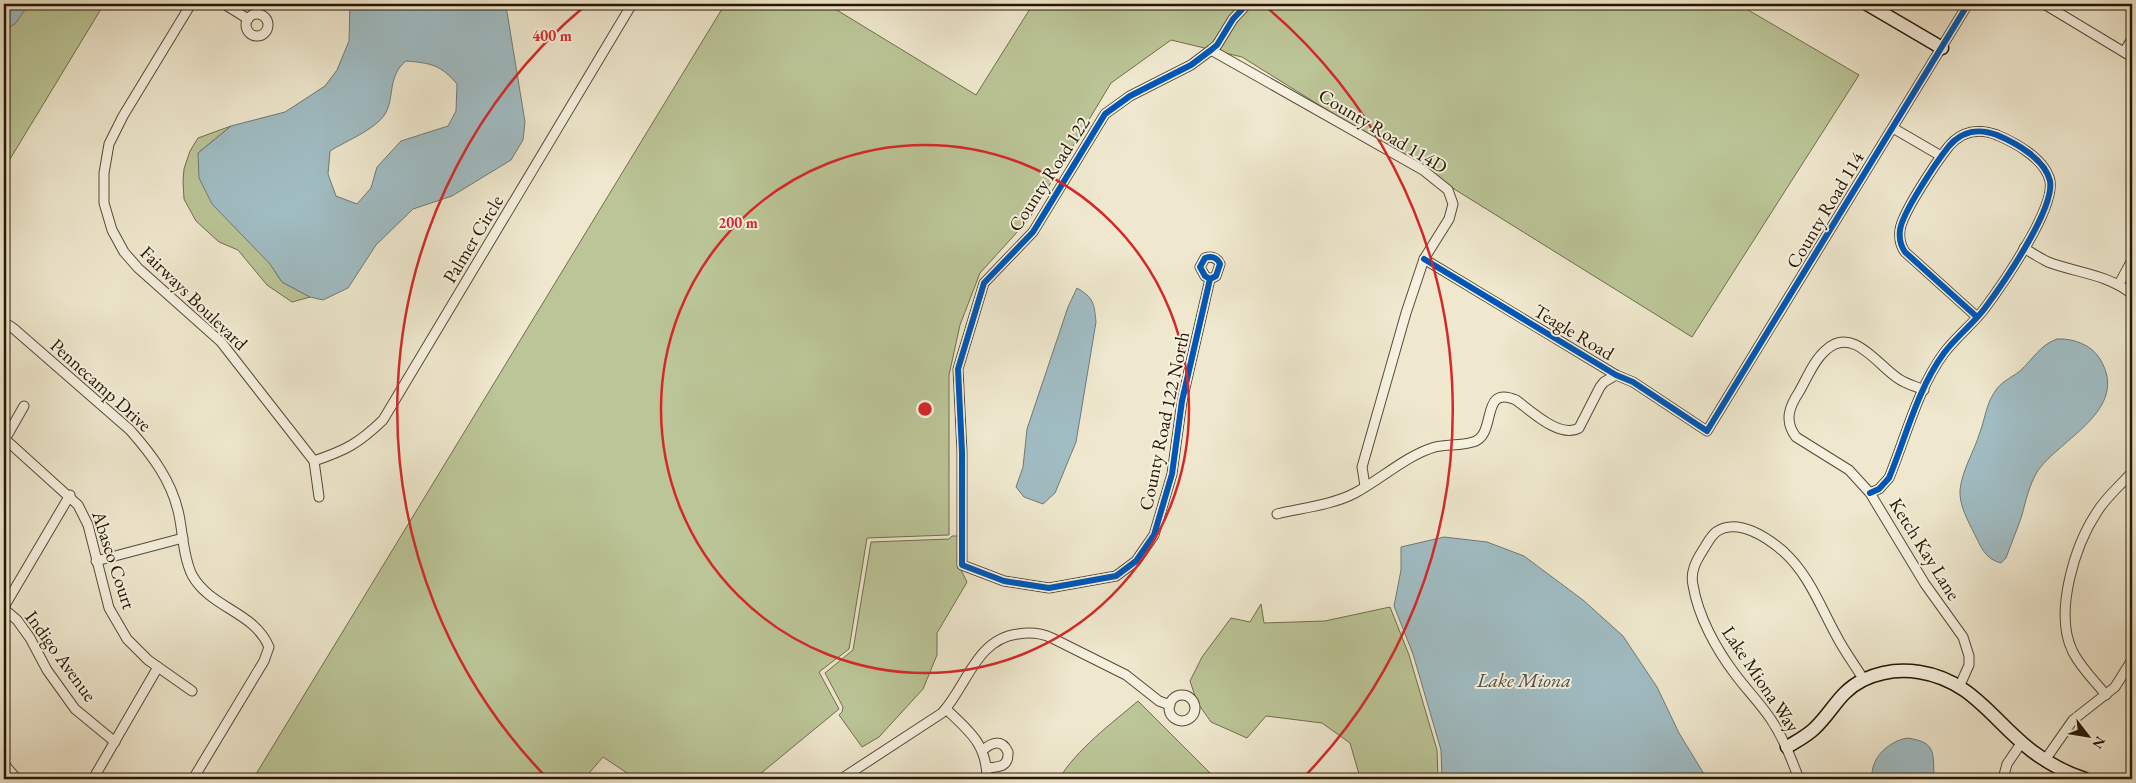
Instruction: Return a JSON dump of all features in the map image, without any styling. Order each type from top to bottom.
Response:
[{"type":"street","name":"Fairways Boulevard","points":[[191,4],[123,116],[109,144],[104,173],[104,203],[112,230],[124,252],[138,268],[221,342],[314,461]]},
{"type":"street","points":[[224,4],[248,19]]},
{"type":"street","name":"Palmer Circle","points":[[314,461],[345,450],[366,437],[383,420],[632,4]]},
{"type":"street","name":"County Road 122","points":[[962,565],[962,452],[958,369],[984,284],[1032,232],[1105,114],[1130,96],[1191,65],[1211,50],[1217,45],[1234,19],[1247,4]]},
{"type":"street","points":[[1867,4],[1942,48]]},
{"type":"street","name":"County Road 114","points":[[1707,431],[1968,4]]},
{"type":"street","points":[[2044,4],[2128,55],[2132,39]]},
{"type":"street","name":"County Road 114D","points":[[1211,50],[1424,170],[1442,184],[1451,195],[1452,209],[1449,218],[1424,259],[1381,398],[1362,467],[1365,486]]},
{"type":"street","points":[[1893,128],[1941,156]]},
{"type":"street","points":[[1870,493],[1879,489],[1889,478],[1924,390],[1944,353],[1977,317],[2024,248],[2039,221],[2051,189],[2049,180],[2041,166],[2029,154],[2000,136],[1983,131],[1965,134],[1954,139],[1941,156],[1903,218],[1899,238],[1901,246],[1977,317]]},
{"type":"street","points":[[2024,248],[2048,262],[2103,277],[2119,284],[2132,294]]},
{"type":"street","name":"Teagle Road","points":[[1424,259],[1616,376],[1632,382],[1707,431]]},
{"type":"street","points":[[2119,284],[2132,260]]},
{"type":"street","name":"County Road 122 North","points":[[962,565],[1004,581],[1049,588],[1116,576],[1136,561],[1154,535],[1172,474],[1182,400],[1210,279]]},
{"type":"street","name":"Pennecamp Drive","points":[[4,322],[130,430],[146,448],[163,470],[179,512],[186,557],[192,574],[211,598],[254,624],[264,635],[269,647],[264,662],[193,779]]},
{"type":"street","name":"Ketch Kay Lane","points":[[1924,390],[1900,380],[1862,347],[1854,343],[1835,344],[1821,355],[1791,405],[1789,422],[1791,430],[1796,437],[1838,461],[1870,493],[1926,584],[1963,638],[1969,656],[1969,665],[1960,685]]},
{"type":"street","points":[[1277,514],[1346,497],[1427,450],[1448,444],[1474,442],[1481,438],[1487,427],[1493,404],[1500,397],[1508,396],[1516,400],[1561,430],[1575,431],[1579,428],[1600,387],[1604,382],[1616,376]]},
{"type":"street","points":[[4,440],[24,406]]},
{"type":"street","name":"Abasco Court","points":[[4,440],[70,495],[78,505],[88,525],[109,608],[127,638],[148,660],[192,691]]},
{"type":"street","points":[[314,461],[319,497]]},
{"type":"street","points":[[2106,696],[2078,661],[2069,642],[2065,617],[2068,593],[2078,551],[2092,520],[2098,509],[2132,472]]},
{"type":"street","points":[[4,608],[70,495]]},
{"type":"street","name":"Lake Miona Way","points":[[1799,779],[1787,747],[1771,719],[1724,658],[1713,640],[1699,605],[1693,586],[1693,568],[1710,538],[1725,528],[1746,529],[1770,541],[1793,561],[1810,584],[1836,637],[1864,680]]},
{"type":"street","points":[[96,561],[183,538]]},
{"type":"street","name":"Indigo Avenue","points":[[4,608],[30,638],[47,670],[75,709],[115,742]]},
{"type":"street","points":[[842,779],[946,709],[953,701],[980,655],[994,643],[1010,635],[1043,634],[1126,674],[1159,701],[1170,705]]},
{"type":"street","points":[[2045,760],[2073,720],[2106,696],[2115,687],[2132,660]]},
{"type":"street","points":[[93,779],[158,668]]},
{"type":"street","points":[[1787,747],[1816,727],[1838,698],[1849,689],[1876,674],[1912,671],[1932,674],[1960,685],[2022,742],[2045,760],[2061,770],[2085,779]]},
{"type":"street","points":[[946,709],[973,736],[983,750],[987,768],[987,779]]},
{"type":"street","points":[[983,750],[988,745],[997,742],[1005,746],[1008,752],[1007,762],[1003,766],[987,768]]},
{"type":"street","points":[[2003,779],[2012,754],[2022,742]]},
{"type":"street","points":[[4,764],[17,779]]},
{"type":"green space","points":[[4,4],[104,4],[4,169]]},
{"type":"green space","points":[[725,4],[827,4],[976,95],[1033,4],[1738,4],[1859,75],[1692,337],[1242,57],[1171,40],[1111,83],[1029,219],[980,273],[960,325],[949,375],[949,535],[867,538],[849,649],[819,672],[839,709],[754,779],[636,779],[603,757],[584,779],[253,779]]},
{"type":"green space","points":[[231,126],[198,153],[282,282],[310,297],[292,302],[267,285],[238,250],[219,242],[196,221],[184,199],[184,169],[190,151],[198,138]]},
{"type":"green space","points":[[952,536],[958,536],[959,566],[967,582],[937,633],[937,655],[923,689],[879,737],[862,747],[839,715],[843,707],[825,673],[853,650],[871,542],[949,539]]},
{"type":"green space","points":[[1261,604],[1264,623],[1325,621],[1390,607],[1409,655],[1437,750],[1438,779],[1359,779],[1350,743],[1322,723],[1266,716],[1247,738],[1211,722],[1197,702],[1190,681],[1202,657],[1231,618],[1250,622]]},
{"type":"green space","points":[[1138,701],[1216,779],[1059,779],[1066,768],[1085,747]]},
{"type":"water","points":[[4,4],[29,4],[15,24],[4,30]]},
{"type":"water","points":[[350,4],[503,4],[507,12],[525,122],[523,140],[511,160],[452,196],[413,209],[376,245],[348,288],[323,300],[310,297],[282,282],[270,264],[212,204],[199,178],[198,153],[231,126],[285,112],[325,86],[337,70],[349,41]],"holes":[[[406,61],[435,66],[446,73],[457,84],[456,111],[448,126],[401,141],[377,167],[371,188],[357,204],[336,196],[328,174],[330,151],[368,130],[381,119],[388,108],[396,73]]]},
{"type":"water","points":[[1077,288],[1090,298],[1095,310],[1096,322],[1076,442],[1055,493],[1043,504],[1024,497],[1016,487],[1023,467],[1027,429],[1068,307]]},
{"type":"water","points":[[2057,339],[2082,343],[2097,354],[2107,377],[2106,394],[2099,408],[2088,422],[2047,460],[2037,472],[2006,558],[2001,563],[1991,559],[1984,552],[1964,513],[1960,496],[1961,483],[1978,439],[1989,402],[1996,389],[2020,371],[2041,349]]},
{"type":"water","name":"Lake Miona","points":[[1444,537],[1487,542],[1524,556],[1583,600],[1623,636],[1657,687],[1679,733],[1707,779],[1442,779],[1441,750],[1413,654],[1394,606],[1401,570],[1401,547]]},
{"type":"water","points":[[1907,738],[1924,742],[1931,750],[1934,762],[1934,779],[1872,779],[1874,765],[1881,752],[1893,743]]},
{"type":"cycle path","points":[[1210,279],[1205,276],[1200,267],[1205,258],[1209,257],[1216,258],[1220,264],[1216,276],[1210,279],[1182,401],[1172,474],[1154,535],[1136,561],[1116,576],[1049,588],[1004,581],[962,565],[962,452],[958,369],[984,283],[1033,232],[1105,114],[1130,96],[1191,65],[1211,50],[1217,45],[1233,19],[1247,4]]},
{"type":"cycle path","points":[[1424,259],[1616,375],[1633,382],[1707,431],[1968,4]]},
{"type":"cycle path","points":[[1870,493],[1879,489],[1889,478],[1926,382],[1944,353],[1949,347],[1980,314],[1985,308],[2003,282],[2036,227],[2049,194],[2050,181],[2047,173],[2036,159],[2021,147],[2005,138],[1977,131],[1959,137],[1949,146],[1921,187],[1902,222],[1900,230],[1901,244],[1905,252],[1977,317]]}]
